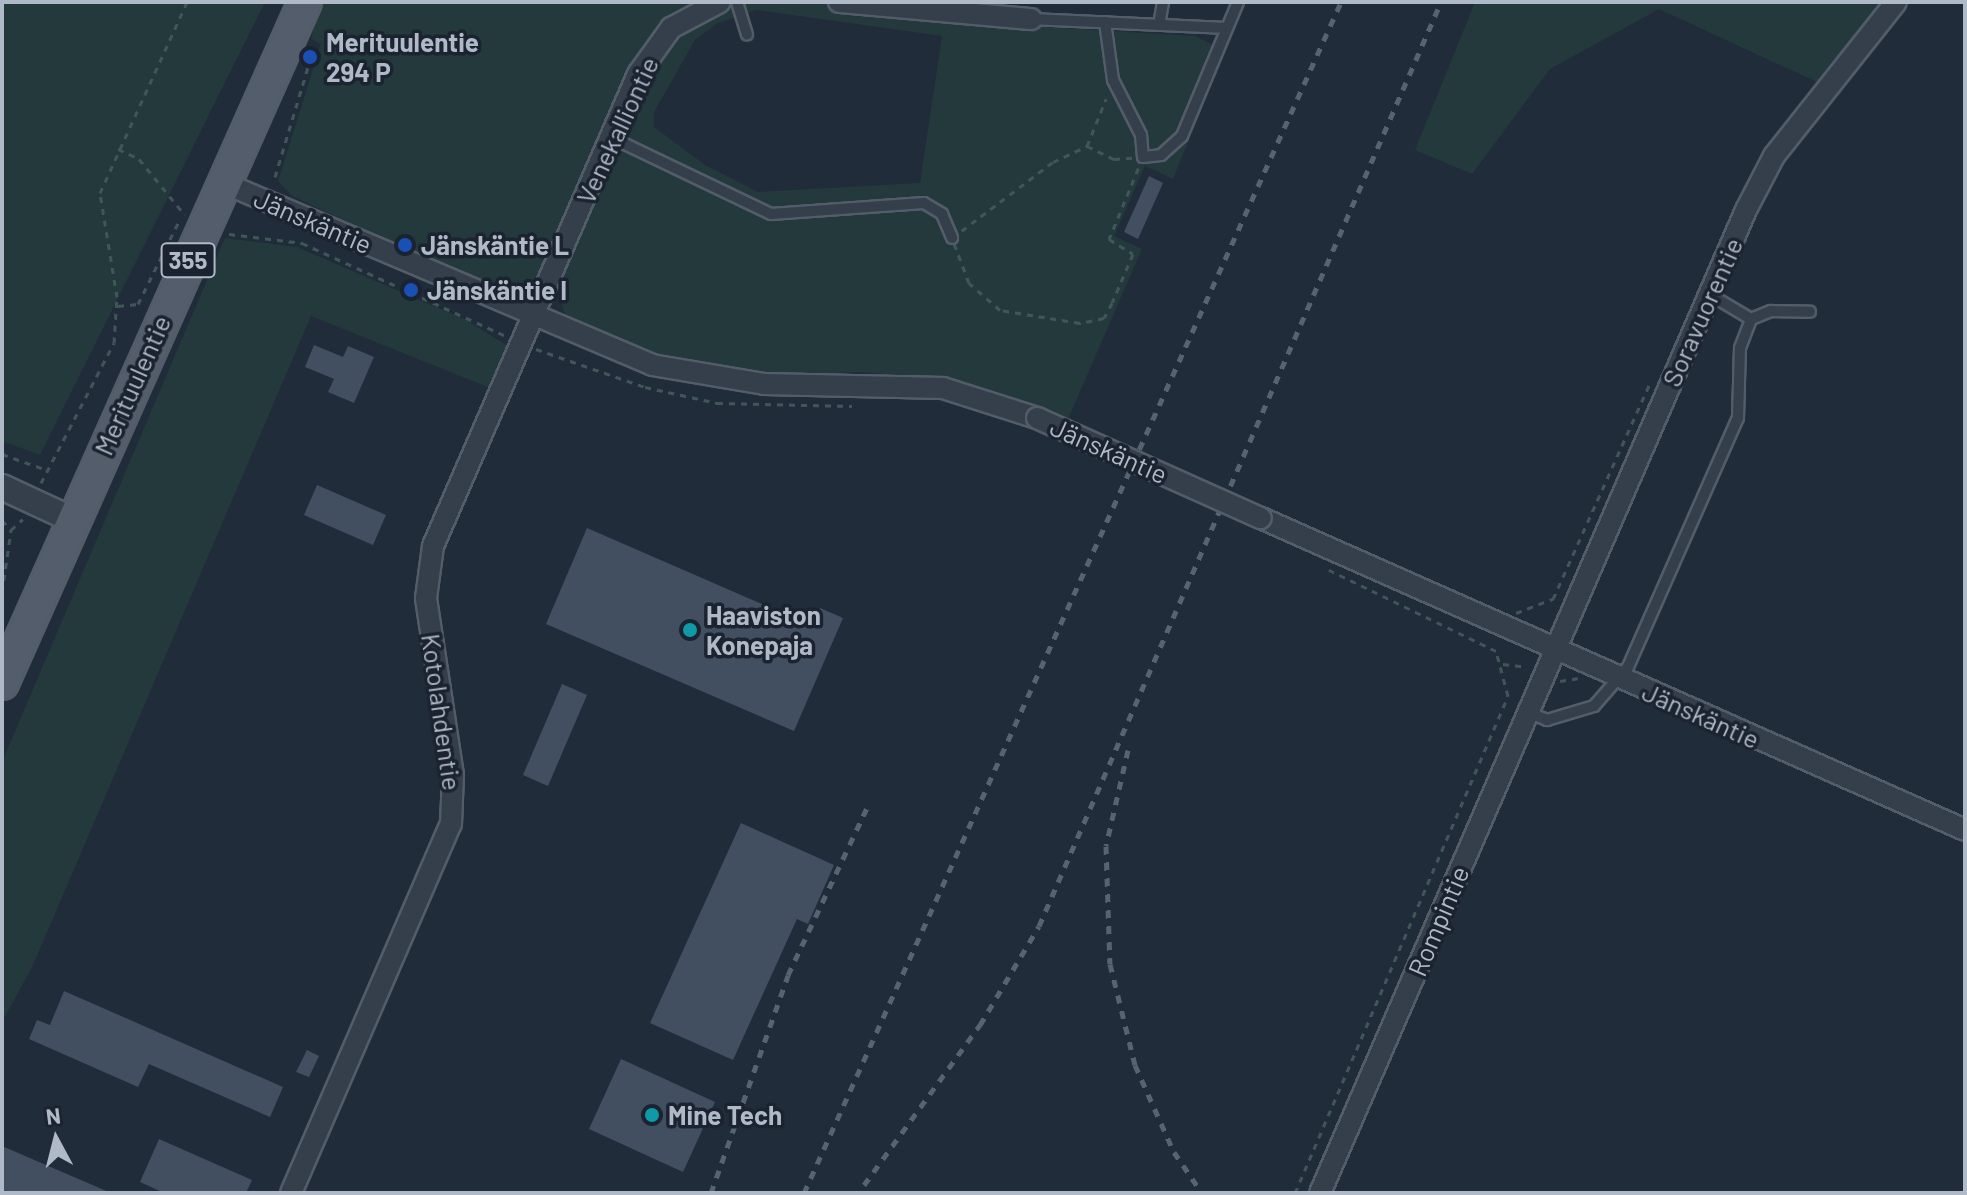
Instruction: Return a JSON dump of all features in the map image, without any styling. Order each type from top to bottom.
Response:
[{"type":"main road","name":"Merituulentie","points":[[2,683],[71,519],[305,2]]},
{"type":"street","points":[[839,2],[1031,19]]},
{"type":"street","name":"Soravuorentie","points":[[1555,650],[1709,294],[1774,156],[1896,2]]},
{"type":"street","name":"Venekalliontie","points":[[533,317],[649,52],[709,3]]},
{"type":"street","name":"Jänskäntie","points":[[224,183],[652,365],[720,380],[932,387],[1037,418],[1965,830]]},
{"type":"street","name":"Kotolahdentie","points":[[291,1193],[451,824],[453,775],[426,574],[533,317]]},
{"type":"street","points":[[2,487],[71,519]]},
{"type":"street","name":"Rompintie","points":[[1320,1193],[1555,650]]},
{"type":"lane","points":[[737,2],[747,34]]},
{"type":"lane","points":[[1159,25],[1163,2]]},
{"type":"lane","points":[[1105,22],[1113,80],[1141,135],[1143,157],[1161,155],[1182,136],[1238,2]]},
{"type":"lane","points":[[1031,19],[1227,28]]},
{"type":"lane","points":[[610,137],[752,208],[783,214],[924,203],[942,214],[952,238]]},
{"type":"lane","points":[[1709,294],[1751,319]]},
{"type":"lane","points":[[1528,712],[1568,718],[1594,706],[1619,678],[1738,418],[1740,348],[1751,319],[1771,311],[1810,312]]},
{"type":"path","points":[[44,477],[114,343],[118,306],[99,211],[118,149],[187,2]]},
{"type":"path","points":[[275,177],[316,41]]},
{"type":"path","points":[[1087,146],[1114,159],[1143,157],[1109,239],[1133,254],[1104,318],[1080,323],[1000,310],[969,283],[952,238],[1053,162],[1087,146],[1113,80]]},
{"type":"path","points":[[118,149],[139,159],[174,196],[182,214],[138,304],[118,306]]},
{"type":"path","points":[[254,226],[254,236]]},
{"type":"path","points":[[1496,651],[1519,610],[1553,599],[1647,386],[1677,367]]},
{"type":"path","points":[[2,454],[47,470]]},
{"type":"path","points":[[2,520],[11,530]]},
{"type":"path","points":[[2,592],[11,530],[21,523]]},
{"type":"path","points":[[1295,1193],[1504,714],[1503,664],[1496,651],[1315,562]]},
{"type":"path","points":[[1503,664],[1544,674],[1565,684],[1577,680],[1585,663]]},
{"type":"green space","points":[[2,2],[265,2],[40,455],[2,441]]},
{"type":"green space","points":[[320,2],[997,2],[994,24],[1195,36],[1225,51],[1173,179],[1145,166],[1114,236],[1142,249],[1068,419],[945,379],[862,372],[770,375],[678,362],[566,318],[557,288],[538,280],[502,293],[292,196],[278,181],[321,44],[311,39]],"holes":[[[756,10],[942,36],[920,183],[758,192],[705,165],[654,127],[654,112],[695,40],[718,23]]]},
{"type":"green space","points":[[1475,2],[1882,2],[1819,83],[1659,9],[1550,69],[1472,174],[1415,150]]},
{"type":"green space","points":[[225,238],[297,247],[466,320],[508,346],[490,388],[311,316],[33,965],[2,1022],[2,762]]},
{"type":"building","points":[[1149,176],[1163,183],[1138,239],[1124,232]]},
{"type":"building","points":[[314,345],[343,357],[348,346],[374,357],[354,403],[328,392],[334,379],[305,367]]},
{"type":"building","points":[[317,485],[386,515],[373,545],[304,515]]},
{"type":"building","name":"Haaviston Konepaja","points":[[587,528],[812,626],[820,608],[843,618],[794,731],[546,624]]},
{"type":"building","points":[[562,684],[587,695],[548,786],[523,775]]},
{"type":"building","points":[[741,823],[834,865],[808,924],[797,919],[733,1060],[650,1023]]},
{"type":"building","points":[[64,991],[283,1087],[270,1117],[149,1064],[138,1087],[29,1039],[37,1020],[50,1025]]},
{"type":"building","points":[[307,1050],[319,1056],[309,1077],[296,1072]]},
{"type":"building","name":"Mine Tech","points":[[621,1059],[715,1102],[683,1172],[589,1129]]},
{"type":"building","points":[[159,1139],[252,1180],[246,1193],[164,1193],[140,1182]]},
{"type":"building","points":[[2,1146],[111,1193],[2,1193]]},
{"type":"railway","points":[[804,1193],[1341,2]]},
{"type":"railway","points":[[864,1185],[980,1025],[1039,926],[1441,2]]},
{"type":"railway","points":[[1128,750],[1106,846],[1110,964],[1135,1065],[1174,1152],[1202,1193]]},
{"type":"railway","points":[[711,1193],[788,975],[868,806]]},
{"type":"place","name":"Merituulentie 294 P","points":[[310,57]]},
{"type":"place","name":"Jänskäntie L","points":[[405,245]]},
{"type":"place","name":"Jänskäntie I","points":[[411,290]]},
{"type":"place","name":"Haaviston Konepaja","points":[[690,630]]},
{"type":"place","name":"Mine Tech","points":[[652,1115]]}]
